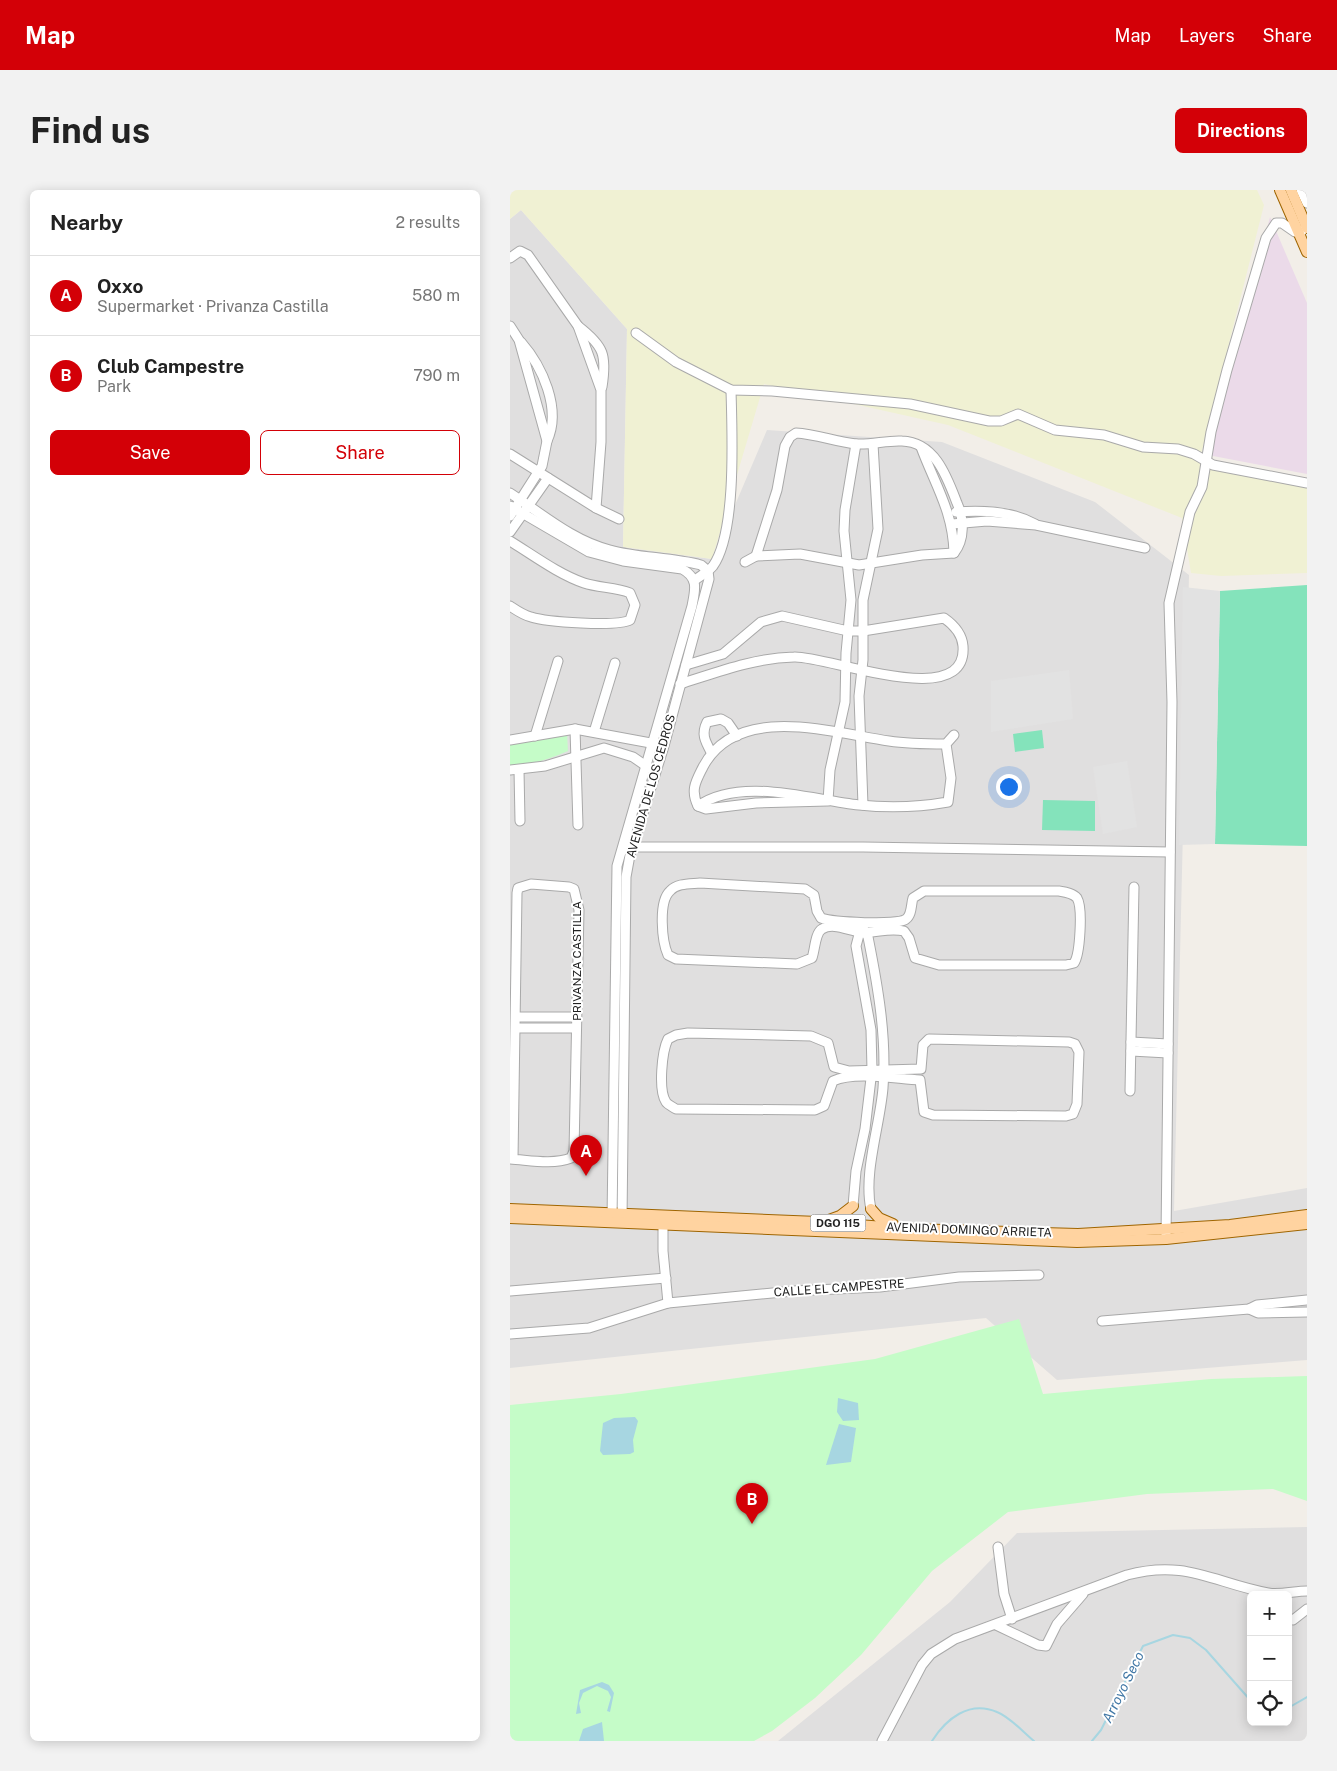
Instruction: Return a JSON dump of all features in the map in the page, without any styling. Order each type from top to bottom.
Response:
[{"type":"main road","points":[[1280,190],[1304,230]]},
{"type":"main road","points":[[1291,190],[1304,230],[1307,252]]},
{"type":"main road","points":[[818,1222],[840,1216],[854,1204],[864,1230]]},
{"type":"main road","points":[[864,1230],[871,1207]]},
{"type":"main road","points":[[871,1207],[884,1222],[911,1229]]},
{"type":"main road","name":"AVENIDA DOMINGO ARRIETA","points":[[510,1209],[617,1218],[1024,1237],[1097,1233],[1166,1234],[1307,1224]]},
{"type":"main road","name":"AVENIDA DOMINGO ARRIETA","points":[[1230,1229],[1307,1215]]},
{"type":"main road","name":"AVENIDA DOMINGO ARRIETA","points":[[510,1218],[617,1218]]},
{"type":"main road","name":"AVENIDA DOMINGO ARRIETA","points":[[663,1220],[818,1222],[864,1230],[911,1229],[1024,1237]]},
{"type":"street","points":[[1301,190],[1307,203]]},
{"type":"street","points":[[1166,1234],[1172,687],[1169,603],[1190,512],[1202,487],[1205,460],[1227,370],[1270,230],[1279,222],[1304,230]]},
{"type":"street","points":[[510,258],[520,251],[528,255],[578,326],[601,390]]},
{"type":"street","points":[[510,326],[531,354],[545,381],[551,418],[550,434],[545,454],[525,502]]},
{"type":"street","points":[[578,326],[592,336],[602,349],[604,366],[601,390],[601,442],[596,508]]},
{"type":"street","points":[[636,333],[676,362],[731,390],[772,391],[910,404],[989,421],[1001,421],[1018,414],[1055,430],[1104,435],[1143,447],[1178,449],[1194,454],[1213,464],[1307,484]]},
{"type":"street","points":[[519,340],[547,441]]},
{"type":"street","points":[[514,511],[589,552],[623,561],[682,569],[690,573],[695,580],[708,570],[715,560],[727,522],[732,464],[731,390]]},
{"type":"street","points":[[745,562],[756,556],[800,554],[818,555],[848,564],[871,564],[957,550],[957,523],[960,511],[947,476],[931,453],[921,447],[902,441],[856,444],[802,434],[790,437],[785,446],[777,490],[756,556]]},
{"type":"street","points":[[828,801],[830,770],[845,702],[851,600],[844,531],[845,510],[856,444]]},
{"type":"street","points":[[863,805],[859,736],[863,600],[878,529],[874,444]]},
{"type":"street","points":[[921,447],[949,512],[957,523]]},
{"type":"street","points":[[510,454],[596,508],[619,519]]},
{"type":"street","points":[[510,532],[514,511],[548,478]]},
{"type":"street","points":[[510,493],[579,538],[599,547],[632,555],[690,562],[701,565],[708,570]]},
{"type":"street","points":[[949,512],[1001,513],[1024,518],[1036,524]]},
{"type":"street","points":[[957,523],[987,521],[1036,524],[1145,548]]},
{"type":"street","points":[[510,540],[584,583],[630,593],[634,605],[630,620],[619,624],[548,620],[531,617],[510,606]]},
{"type":"street","name":"AVENIDA DE LOS CEDROS","points":[[617,1218],[626,877],[633,847],[708,591],[708,570]]},
{"type":"street","name":"AVENIDA DE LOS CEDROS","points":[[617,1218],[616,877],[622,847],[692,606],[695,580]]},
{"type":"street","points":[[680,684],[727,669],[772,658],[798,656],[861,671],[903,678],[942,676],[957,668],[962,657],[961,636],[953,624],[944,618],[863,631],[848,631],[782,616],[760,622],[722,654],[686,665]]},
{"type":"street","points":[[722,654],[727,669]]},
{"type":"street","points":[[535,736],[558,661]]},
{"type":"street","points":[[594,732],[615,663]]},
{"type":"street","points":[[711,752],[705,740],[704,730],[707,722],[721,719],[728,723],[737,736]]},
{"type":"street","points":[[946,744],[890,741],[790,726],[768,728],[737,736],[711,752],[692,792],[698,806],[720,796],[756,791],[779,791],[828,801],[863,805],[948,802]]},
{"type":"street","points":[[510,740],[575,729],[618,738],[652,742],[664,746]]},
{"type":"street","points":[[575,729],[578,825]]},
{"type":"street","points":[[953,811],[948,802],[951,778],[946,744],[954,735]]},
{"type":"street","points":[[614,750],[618,738]]},
{"type":"street","points":[[520,821],[515,770],[604,748],[633,758],[656,773]]},
{"type":"street","points":[[622,847],[863,847],[1170,852]]},
{"type":"street","name":"PRIVANZA CASTILLA","points":[[531,884],[574,889],[578,910],[574,1151],[571,1158],[564,1160],[512,1159],[512,1053],[516,1017],[512,989],[518,888],[531,884]]},
{"type":"street","points":[[684,884],[777,886],[805,889],[814,895],[816,911],[821,918],[875,922],[904,921],[909,917],[914,898],[918,894],[932,890],[1059,891],[1072,894],[1078,902],[1079,949],[1074,963],[1066,965],[939,965],[915,958],[909,938],[904,931],[824,928],[818,934],[812,958],[797,964],[676,959],[668,955],[664,948],[662,927],[665,898],[669,891],[684,884]]},
{"type":"street","points":[[1130,1091],[1134,887]]},
{"type":"street","points":[[843,921],[862,930]]},
{"type":"street","points":[[862,930],[875,922]]},
{"type":"street","points":[[862,930],[880,1002],[884,1074],[870,1177],[871,1207],[854,1204],[856,1170],[866,1129],[872,1074],[871,1030],[858,959],[862,930]]},
{"type":"street","points":[[516,1017],[576,1017]]},
{"type":"street","points":[[516,1028],[576,1028]]},
{"type":"street","points":[[872,1074],[837,1070],[832,1063],[828,1043],[811,1036],[676,1034],[668,1039],[662,1056],[664,1095],[666,1102],[676,1109],[815,1110],[824,1106],[833,1081],[845,1077],[921,1070],[923,1045],[929,1039],[1069,1042],[1075,1044],[1079,1052],[1077,1104],[1072,1114],[1066,1116],[928,1114],[923,1108],[920,1080],[884,1074]]},
{"type":"street","points":[[1131,1046],[1168,1049]]},
{"type":"street","points":[[663,1220],[668,1303]]},
{"type":"street","name":"CALLE EL CAMPESTRE","points":[[510,1334],[589,1328],[608,1323],[646,1308],[668,1303],[793,1290],[880,1287],[959,1277],[1039,1275]]},
{"type":"street","points":[[510,1291],[666,1278]]},
{"type":"street","points":[[1102,1321],[1249,1309],[1257,1305],[1307,1300]]},
{"type":"street","points":[[1249,1309],[1258,1313],[1307,1312]]},
{"type":"street","points":[[998,1547],[1004,1594],[1012,1619]]},
{"type":"street","points":[[882,1741],[922,1665],[931,1654],[955,1639],[1127,1575],[1147,1570],[1164,1568],[1204,1574],[1260,1591]]},
{"type":"street","points":[[1292,1592],[1307,1591]]},
{"type":"street","points":[[996,1624],[1038,1646],[1046,1646],[1057,1624],[1085,1592]]},
{"type":"street","points":[[1292,1620],[1307,1609]]},
{"type":"shaded area","points":[[521,210],[627,329],[623,547],[712,559],[767,430],[942,442],[1095,502],[1189,575],[1174,1211],[1307,1188],[1307,1360],[1057,1380],[986,1318],[510,1368],[510,219]]},
{"type":"shaded area","points":[[1270,217],[1307,303],[1307,474],[1208,455]]},
{"type":"shaded area","points":[[1183,587],[1220,591],[1215,844],[1179,845]]},
{"type":"shaded area","points":[[1069,670],[1073,719],[991,732],[991,681]]},
{"type":"shaded area","points":[[1127,761],[1137,827],[1103,834],[1093,767]]},
{"type":"shaded area","points":[[1307,1527],[1307,1741],[778,1741],[950,1602],[1017,1533]]},
{"type":"green space","points":[[510,190],[1257,190],[1264,205],[1200,458],[1307,482],[1307,573],[1221,576],[1191,573],[1182,518],[948,425],[764,384],[712,559],[623,547],[627,329],[521,210],[510,219]]},
{"type":"green space","points":[[1307,585],[1307,846],[1215,844],[1220,591]]},
{"type":"green space","points":[[1042,730],[1044,748],[1015,752],[1013,734]]},
{"type":"green space","points":[[567,733],[568,751],[539,762],[510,766],[510,743]]},
{"type":"green space","points":[[1043,800],[1095,801],[1095,831],[1042,830]]},
{"type":"green space","points":[[1019,1319],[1043,1394],[1211,1379],[1307,1376],[1307,1501],[1273,1489],[1147,1494],[1008,1512],[932,1571],[861,1655],[815,1698],[772,1731],[754,1741],[510,1741],[510,1405],[621,1394],[875,1359]]},
{"type":"water","points":[[838,1398],[858,1403],[859,1420],[843,1421],[837,1412]]},
{"type":"water","points":[[635,1417],[638,1421],[633,1440],[634,1452],[630,1454],[603,1455],[600,1451],[603,1423],[614,1418]]},
{"type":"water","points":[[839,1424],[856,1428],[851,1462],[826,1465]]},
{"type":"water","points":[[602,1682],[609,1685],[614,1693],[610,1712],[607,1711],[611,1697],[608,1691],[597,1686],[583,1693],[579,1703],[581,1713],[576,1714],[580,1690]]},
{"type":"water","points":[[602,1722],[604,1741],[579,1741],[583,1729]]},
{"type":"waterway","name":"Arroyo Seco","points":[[1092,1741],[1101,1730],[1143,1646],[1173,1635],[1190,1638],[1206,1650],[1247,1696]]},
{"type":"waterway","name":"Arroyo Seco","points":[[1292,1706],[1307,1697]]},
{"type":"waterway","name":"Arroyo Seco","points":[[932,1741],[951,1719],[968,1710],[977,1708],[1002,1714],[1034,1741]]},
{"type":"place","name":"Oxxo","points":[[586,1176]]},
{"type":"place","name":"Club Campestre","points":[[752,1524]]}]
